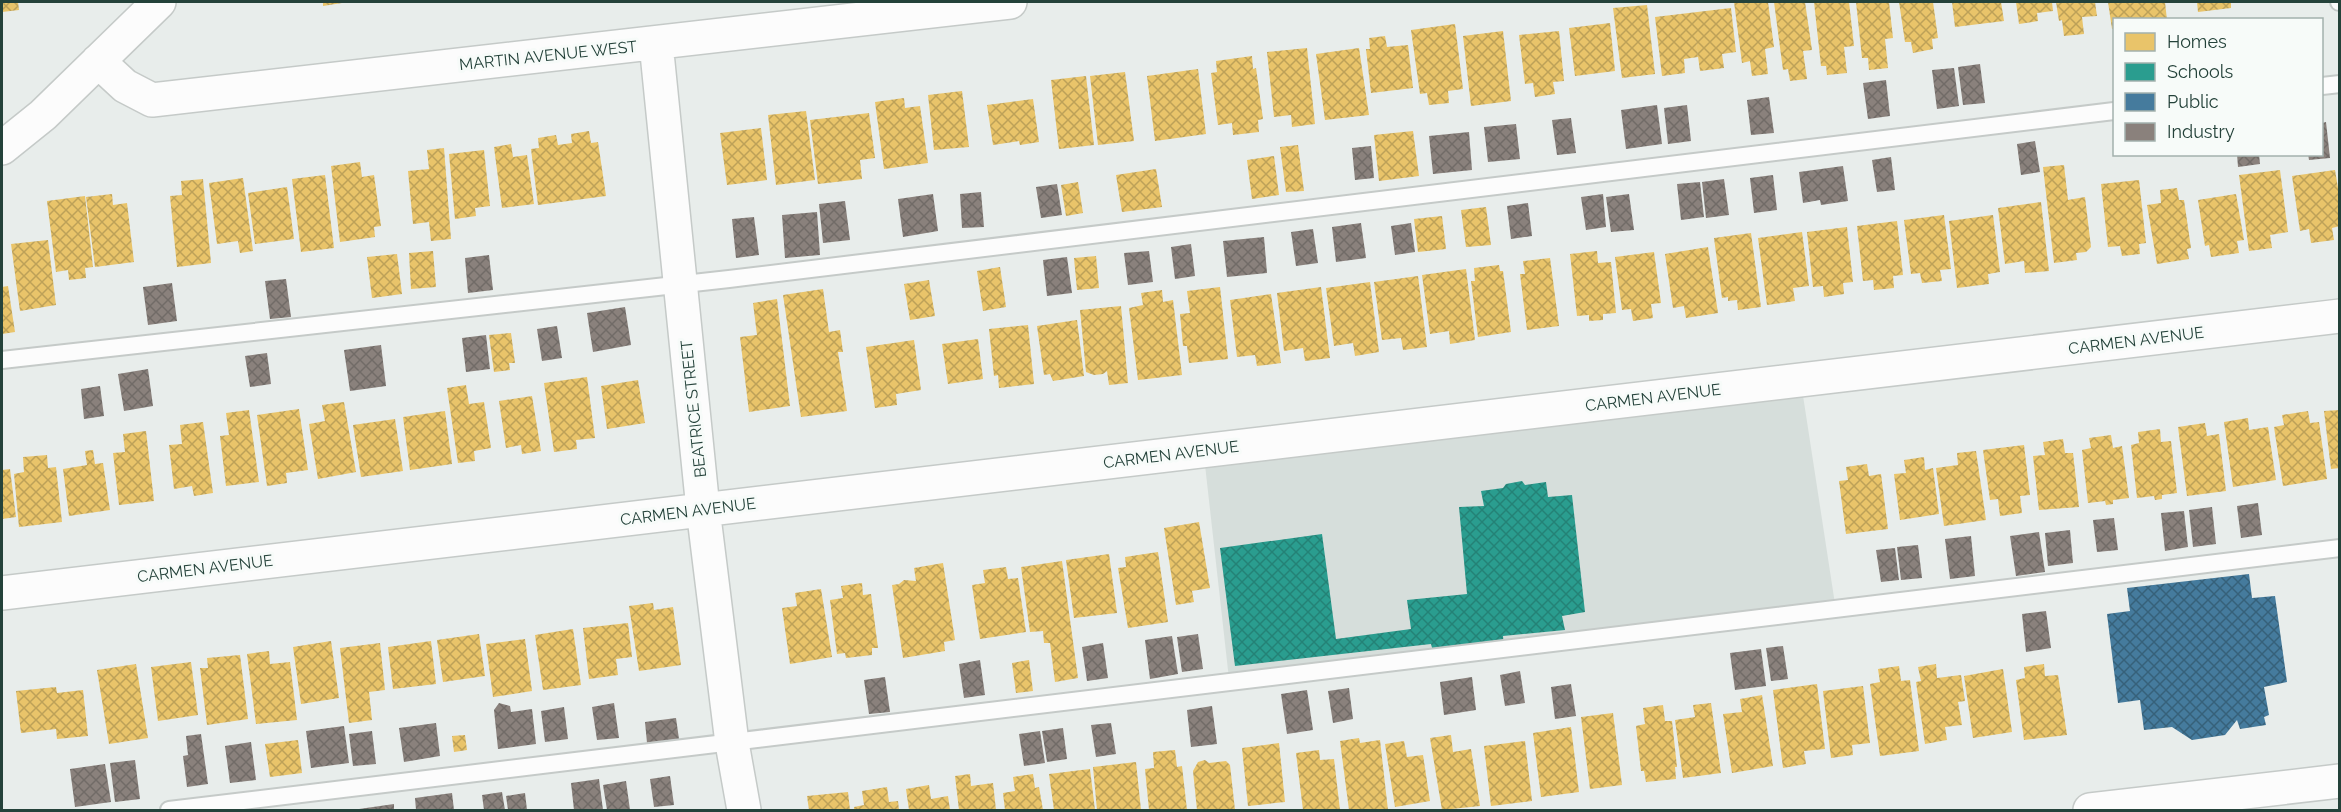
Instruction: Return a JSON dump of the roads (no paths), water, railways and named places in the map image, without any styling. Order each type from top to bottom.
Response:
[{"type":"street","points":[[2,148],[43,115],[159,2]]},
{"type":"street","name":"MARTIN AVENUE WEST","points":[[98,61],[125,86],[152,100],[1010,2]]},
{"type":"street","name":"BEATRICE STREET","points":[[656,43],[703,509],[732,742],[744,810]]},
{"type":"street","name":"CARMEN AVENUE","points":[[2,593],[2340,316]]},
{"type":"street","points":[[2090,810],[2340,781]]},
{"type":"lane","points":[[2323,86],[2340,84]]},
{"type":"lane","points":[[2,360],[680,285],[2113,111]]},
{"type":"lane","points":[[169,810],[2340,548]]}]
